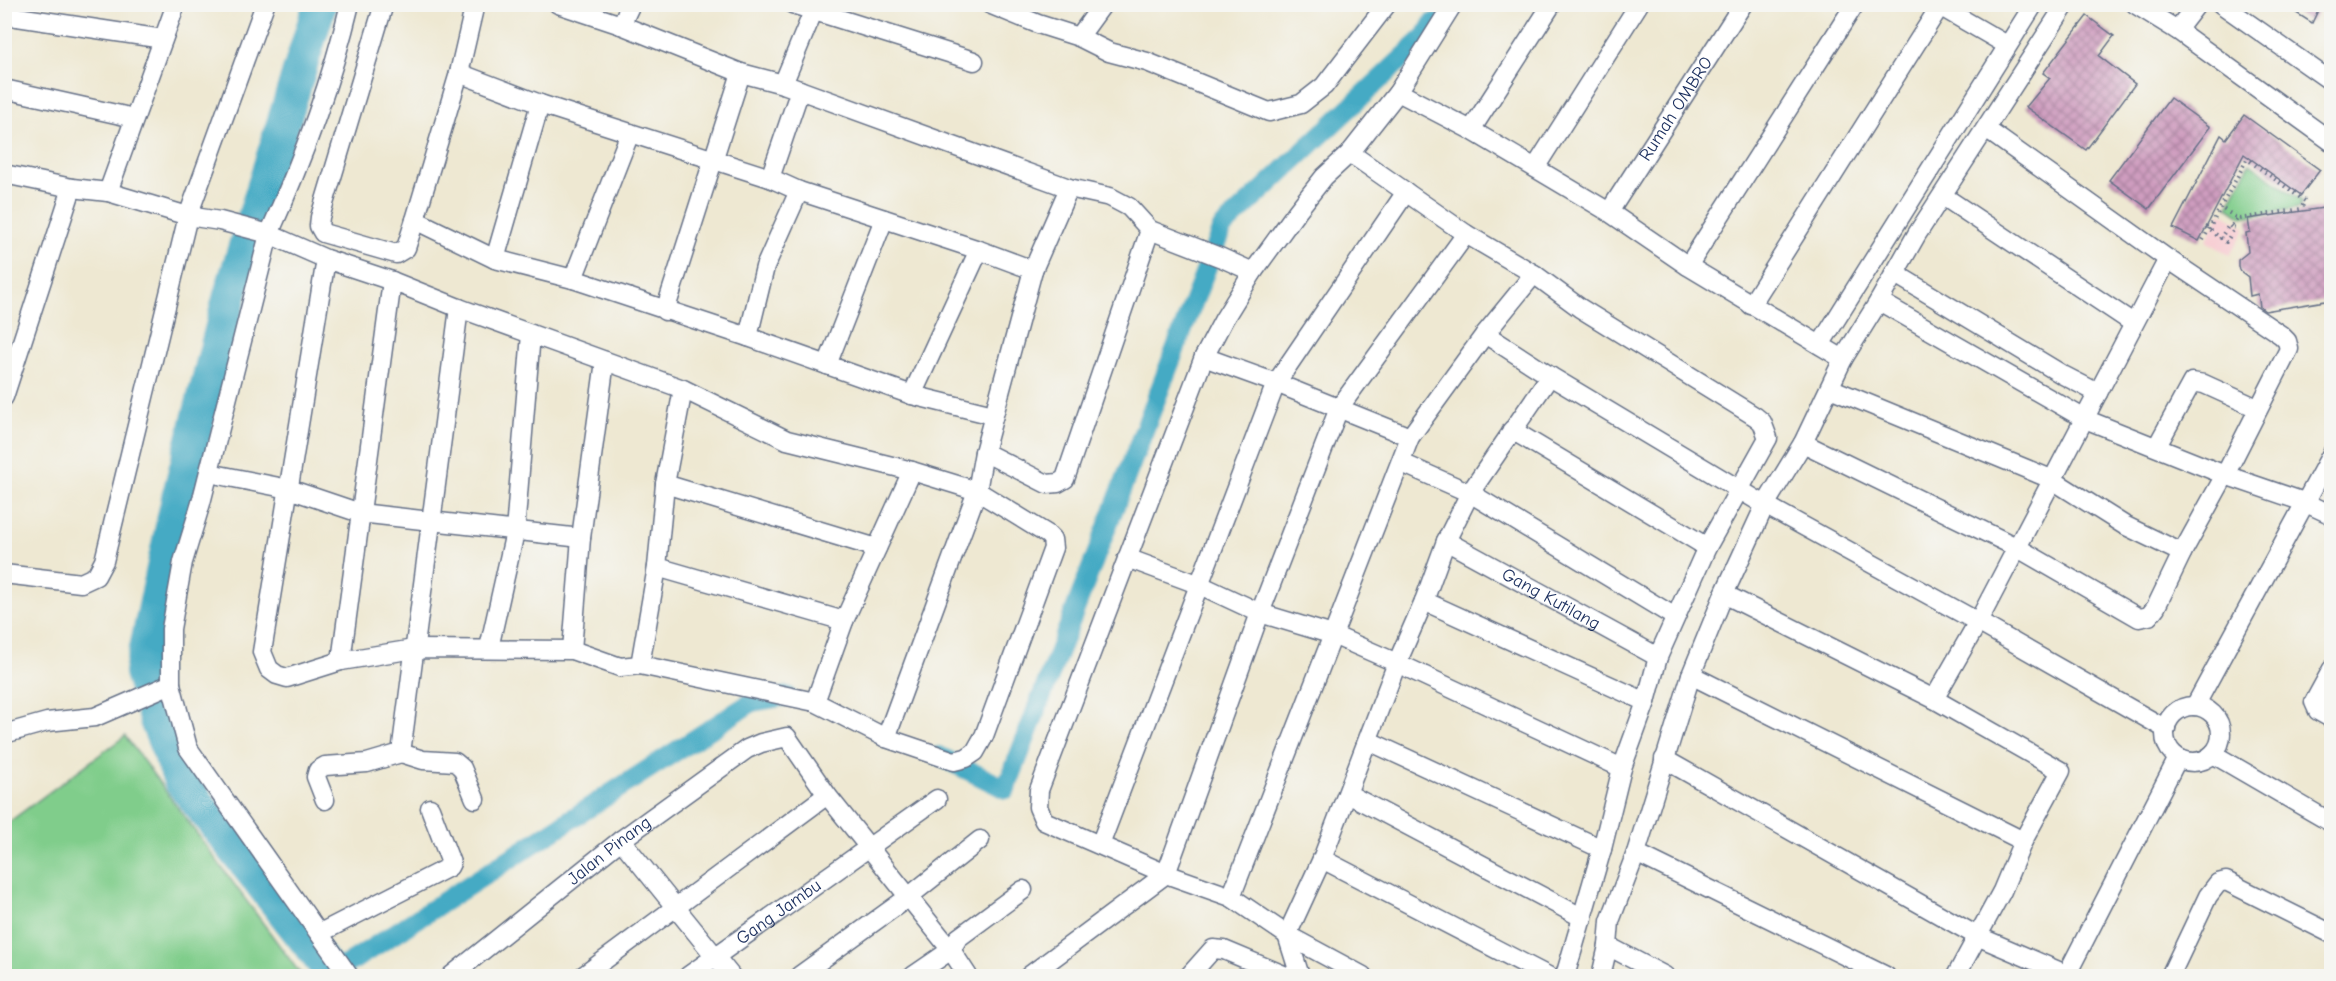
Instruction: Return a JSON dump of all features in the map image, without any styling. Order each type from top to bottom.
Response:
[{"type":"street","points":[[108,192],[176,4]]},
{"type":"street","points":[[4,574],[81,583],[96,576],[104,561],[188,216],[264,4]]},
{"type":"street","points":[[347,974],[188,748],[165,687],[173,618],[183,562],[209,473],[264,232],[284,202],[340,45],[350,4]]},
{"type":"street","points":[[384,4],[320,217],[320,226],[323,233],[396,254],[406,248],[415,220],[459,73],[475,4]]},
{"type":"street","points":[[558,4],[621,25],[741,73],[791,87],[1069,188],[1110,197],[1139,215],[1150,230],[1183,241],[1253,272]]},
{"type":"street","points":[[621,25],[631,4]]},
{"type":"street","points":[[792,4],[974,61]]},
{"type":"street","points":[[988,4],[1078,37],[1109,52],[1148,62],[1269,112],[1301,104],[1324,86],[1387,4]]},
{"type":"street","points":[[1078,37],[1103,4]]},
{"type":"street","points":[[1363,976],[1287,935],[1231,897],[1166,874],[1044,821],[1038,807],[1039,790],[1204,357],[1224,319],[1253,272],[1324,177],[1350,153],[1398,92],[1453,4]]},
{"type":"street","points":[[1471,129],[1552,4]]},
{"type":"street","points":[[1535,168],[1639,4]]},
{"type":"street","name":"Rumah OMBRO","points":[[1609,212],[1743,4]]},
{"type":"street","points":[[1688,266],[1855,4]]},
{"type":"street","points":[[1820,345],[2034,4]]},
{"type":"street","points":[[1601,976],[1608,946],[1610,921],[1636,853],[1691,675],[1724,594],[1766,506],[1803,443],[1843,359],[1917,234],[2066,4]]},
{"type":"street","points":[[2135,4],[2177,30],[2331,142]]},
{"type":"street","points":[[2177,30],[2197,4]]},
{"type":"street","points":[[2221,4],[2331,82]]},
{"type":"street","points":[[1751,305],[1938,5],[2007,45]]},
{"type":"street","points":[[770,178],[791,87],[813,12]]},
{"type":"street","points":[[4,15],[163,39]]},
{"type":"street","points":[[459,73],[540,104],[770,178],[799,191],[1033,270]]},
{"type":"street","points":[[665,311],[741,73]]},
{"type":"street","points":[[4,89],[134,118]]},
{"type":"street","points":[[1398,92],[1471,129],[1609,212],[1688,266],[1751,305],[1843,359]]},
{"type":"street","points":[[495,258],[540,104]]},
{"type":"street","points":[[1803,443],[2016,547],[2139,618],[2148,616],[2156,607],[2289,349],[2287,341],[1986,129]]},
{"type":"street","points":[[573,279],[630,134]]},
{"type":"street","points":[[1350,153],[1466,234],[1534,274],[1580,308],[1756,417],[1762,422],[1768,438],[1707,548],[1658,657],[1646,702],[1622,768],[1602,849],[1565,976]]},
{"type":"street","points":[[4,174],[72,188],[108,192],[188,216],[220,220],[264,232],[326,259],[392,281],[459,308],[682,389],[788,440],[912,471],[977,491],[1052,539],[1052,555],[984,736],[975,752],[966,758],[954,761],[886,738],[815,702],[640,665],[620,667],[572,650],[414,649],[341,661],[287,678],[269,669],[262,652],[326,259]]},
{"type":"street","points":[[4,397],[72,188]]},
{"type":"street","points":[[886,738],[977,491],[993,415],[1033,270],[1069,188]]},
{"type":"street","points":[[748,337],[765,267],[799,191]]},
{"type":"street","points":[[1100,845],[1276,383],[1406,192]]},
{"type":"street","points":[[1943,196],[2133,323]]},
{"type":"street","points":[[827,365],[884,219]]},
{"type":"street","points":[[415,220],[495,258],[573,279],[912,395],[993,415]]},
{"type":"street","points":[[984,453],[1047,484],[1058,483],[1065,479],[1150,230]]},
{"type":"street","points":[[1029,976],[1166,874],[1260,613],[1339,408],[1466,234]]},
{"type":"street","points":[[912,395],[979,250]]},
{"type":"street","points":[[1934,699],[1978,622],[2168,259]]},
{"type":"street","points":[[1894,273],[2063,375],[2098,393]]},
{"type":"street","points":[[1231,897],[1410,438],[1485,334],[1534,274]]},
{"type":"street","points":[[341,661],[392,281]]},
{"type":"street","points":[[1879,301],[2085,419],[2225,475],[2304,502],[2331,515]]},
{"type":"street","points":[[400,753],[459,308]]},
{"type":"street","points":[[489,648],[515,532],[531,334]]},
{"type":"street","points":[[1485,334],[1550,376],[1766,506],[1978,622],[2166,729]]},
{"type":"street","points":[[1204,357],[1276,383],[1410,438]]},
{"type":"street","points":[[572,650],[581,538],[605,361]]},
{"type":"street","points":[[1300,976],[1287,935],[1322,859],[1446,541],[1470,493],[1550,376]]},
{"type":"street","points":[[2157,446],[2192,382],[2204,384],[2257,408]]},
{"type":"street","points":[[1830,388],[2051,479],[2124,525],[2182,553]]},
{"type":"street","points":[[640,665],[657,567],[665,484],[682,389]]},
{"type":"street","points":[[1512,430],[1707,548]]},
{"type":"street","points":[[2195,706],[2331,453]]},
{"type":"street","points":[[1402,463],[1470,493],[1675,617]]},
{"type":"street","points":[[815,702],[844,621],[912,471]]},
{"type":"street","points":[[209,473],[288,489],[360,513],[581,538]]},
{"type":"street","points":[[665,484],[877,548]]},
{"type":"street","name":"Gang Kutilang","points":[[1446,541],[1658,657]]},
{"type":"street","points":[[1127,558],[1200,585],[1260,613],[1333,635],[1622,768]]},
{"type":"street","points":[[657,567],[844,621]]},
{"type":"street","points":[[1724,594],[1934,699],[2061,771],[2023,841],[2002,891],[1956,976]]},
{"type":"street","points":[[1424,601],[1646,702]]},
{"type":"street","points":[[2331,669],[2314,702],[2318,711],[2331,718]]},
{"type":"street","points":[[1691,675],[2023,841]]},
{"type":"street","points":[[4,734],[47,722],[95,717],[165,687]]},
{"type":"street","points":[[2188,706],[2195,706],[2205,708],[2214,715],[2220,724],[2222,735],[2219,746],[2213,754],[2200,762],[2185,761],[2178,758],[2167,745],[2166,729],[2176,712],[2188,706]]},
{"type":"street","name":"Jalan Pinang","points":[[455,976],[621,840],[747,749],[776,739],[787,738],[826,795]]},
{"type":"street","points":[[1369,741],[1602,849]]},
{"type":"street","points":[[325,800],[316,777],[318,770],[325,766],[367,763],[400,753],[423,760],[455,762],[462,768],[475,799]]},
{"type":"street","points":[[2213,754],[2331,823]]},
{"type":"street","points":[[1664,759],[1977,936],[2068,976],[2178,758]]},
{"type":"street","points":[[1348,794],[1583,918]]},
{"type":"street","points":[[584,976],[826,795],[871,848],[907,898],[951,950],[968,976]]},
{"type":"street","name":"Gang Jambu","points":[[688,976],[937,799]]},
{"type":"street","points":[[320,933],[449,867],[451,863],[430,808]]},
{"type":"street","points":[[621,840],[731,976]]},
{"type":"street","points":[[799,976],[907,898],[980,840]]},
{"type":"street","points":[[1636,853],[1886,976]]},
{"type":"street","points":[[1322,859],[1548,976]]},
{"type":"street","points":[[2170,976],[2208,896],[2218,884],[2226,880],[2331,934]]},
{"type":"street","points":[[913,976],[951,950],[958,938],[1023,890]]},
{"type":"street","points":[[1608,946],[1665,976]]},
{"type":"street","points":[[1189,976],[1213,949],[1224,950],[1286,976]]},
{"type":"path","points":[[2203,240],[2247,159],[2305,201],[2301,209],[2237,218],[2221,208]]},
{"type":"path","points":[[2208,228],[2220,240],[2226,242],[2235,228],[2231,227],[2237,218]]},
{"type":"shaded area","points":[[2221,212],[2246,228],[2230,255],[2206,241]]},
{"type":"green space","points":[[2250,163],[2302,201],[2299,208],[2242,217],[2228,207]]},
{"type":"green space","points":[[125,736],[302,976],[14,976],[5,964],[5,825]]},
{"type":"building","points":[[2282,4],[2321,4],[2312,23]]},
{"type":"building","points":[[2087,16],[2114,36],[2099,56],[2135,84],[2086,150],[2026,107],[2050,78],[2043,73]]},
{"type":"building","points":[[2170,98],[2210,127],[2149,209],[2109,180]]},
{"type":"building","points":[[2244,115],[2320,170],[2301,195],[2244,154],[2199,241],[2173,228],[2221,135],[2226,139]]},
{"type":"building","points":[[2323,208],[2327,233],[2331,232],[2331,300],[2265,311],[2260,307],[2258,294],[2250,296],[2248,277],[2239,270],[2238,266],[2238,260],[2248,252],[2246,233],[2250,232],[2248,219]]},
{"type":"waterway","points":[[320,4],[230,295],[178,498],[141,672],[155,718],[180,780],[332,974]]},
{"type":"waterway","points":[[939,756],[1006,789],[1222,228],[1426,36],[1433,23]]},
{"type":"waterway","points":[[332,974],[752,702],[787,696]]}]
